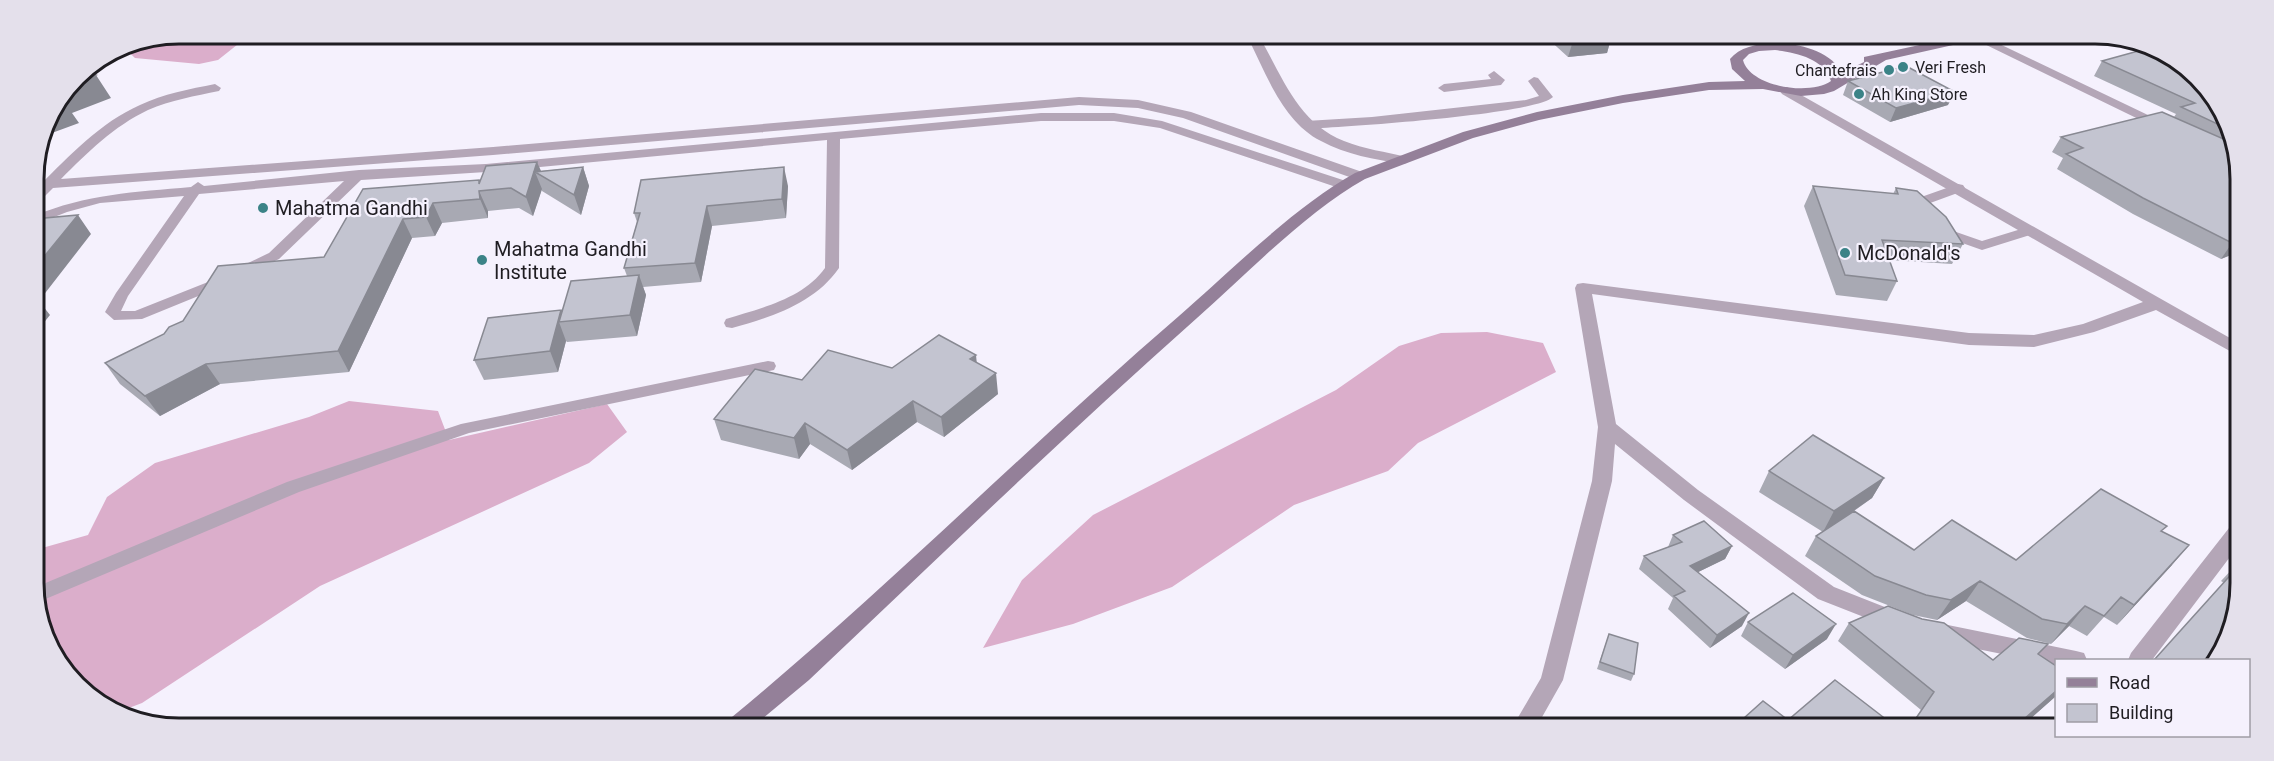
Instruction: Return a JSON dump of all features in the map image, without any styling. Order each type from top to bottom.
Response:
[{"type":"main road","points":[[1740,44],[1744,51]]},
{"type":"main road","points":[[1766,44],[1799,51],[1822,60],[1833,67],[1838,74],[1838,81]]},
{"type":"main road","points":[[1822,60],[1850,62],[1880,59],[1942,44]]},
{"type":"main road","points":[[1764,85],[1738,69],[1736,59],[1744,51],[1773,47]]},
{"type":"main road","points":[[748,718],[801,673],[1110,385],[1292,226],[1344,185],[1360,176],[1468,135],[1537,116],[1623,99],[1709,86],[1764,85],[1787,91],[1815,92],[1826,90],[1838,81],[1880,59]]},
{"type":"main road","points":[[1709,86],[1728,78],[1738,69]]},
{"type":"main road","points":[[764,718],[801,673]]},
{"type":"street","points":[[1258,44],[1306,125],[1341,145],[1402,160]]},
{"type":"street","points":[[1991,44],[2176,132]]},
{"type":"street","points":[[1787,91],[2230,345]]},
{"type":"street","points":[[1815,92],[1840,121]]},
{"type":"street","points":[[1530,717],[1551,680],[1602,481],[1608,427],[1601,402],[1583,288],[1969,339],[2034,341],[2088,328],[2158,303]]},
{"type":"street","points":[[1608,427],[1691,495],[1826,593],[1910,626],[2071,659]]},
{"type":"street","points":[[2140,659],[2230,542]]},
{"type":"street","points":[[1524,717],[1551,680]]},
{"type":"lane","points":[[1469,111],[1447,88],[1497,82],[1494,75]]},
{"type":"lane","points":[[1306,125],[1469,111],[1528,104],[1546,99],[1546,94],[1534,81]]},
{"type":"lane","points":[[44,189],[110,129],[141,109],[168,98],[215,88]]},
{"type":"lane","points":[[49,184],[210,170],[492,151],[1044,102],[1110,101],[1138,104],[1187,115],[1360,176]]},
{"type":"lane","points":[[44,216],[100,199],[195,189],[486,168],[1041,117],[1114,117],[1162,125],[1344,185]]},
{"type":"lane","points":[[732,323],[773,309],[809,292],[827,278],[832,268],[834,135]]},
{"type":"lane","points":[[210,170],[121,296],[113,312],[120,317],[137,316],[213,285],[274,256],[357,176],[369,159]]},
{"type":"lane","points":[[49,184],[62,194],[100,199]]},
{"type":"lane","points":[[1958,188],[1912,205],[1942,232],[1982,246],[2031,230]]},
{"type":"lane","points":[[44,591],[293,487],[467,428],[768,366]]},
{"type":"shaded area","points":[[238,44],[218,60],[199,64],[135,58],[130,53],[152,46]]},
{"type":"shaded area","points":[[1487,332],[1543,343],[1556,372],[1418,443],[1388,471],[1294,505],[1172,587],[1073,624],[983,648],[1022,580],[1093,515],[1336,390],[1399,346],[1441,333]]},
{"type":"shaded area","points":[[349,401],[438,411],[449,440],[607,404],[627,432],[589,463],[320,586],[142,703],[129,708],[103,695],[77,672],[57,642],[46,609],[44,547],[88,535],[107,497],[155,463],[309,417]]},
{"type":"building","points":[[2139,51],[2163,62],[2178,71],[2203,96],[2219,125],[2181,107],[2195,103],[2102,61]]},
{"type":"building","points":[[1906,66],[1955,92],[1896,108],[1848,81]]},
{"type":"building","points":[[2162,112],[2225,139],[2230,178],[2230,242],[2143,198],[2066,154],[2083,148],[2061,137]]},
{"type":"building","points":[[537,162],[526,197],[511,188],[479,191],[480,199],[433,203],[426,217],[403,219],[338,351],[206,364],[145,396],[105,363],[164,334],[169,327],[183,321],[218,266],[324,257],[363,189],[479,180],[479,184],[486,166]]},
{"type":"building","points":[[583,167],[574,195],[535,172]]},
{"type":"building","points":[[784,167],[782,199],[707,206],[695,263],[624,268],[640,213],[634,213],[641,180]]},
{"type":"building","points":[[1813,186],[1898,194],[1896,188],[1917,191],[1946,217],[1963,244],[1882,240],[1897,281],[1845,275]]},
{"type":"building","points":[[78,215],[44,257],[44,218]]},
{"type":"building","points":[[639,275],[630,315],[559,322],[571,281]]},
{"type":"building","points":[[561,310],[550,351],[474,360],[488,318]]},
{"type":"building","points":[[939,335],[976,355],[970,359],[996,373],[941,417],[913,401],[847,450],[805,423],[794,438],[714,419],[755,369],[802,380],[828,350],[892,368]]},
{"type":"building","points":[[1813,435],[1884,478],[1834,511],[1769,471]]},
{"type":"building","points":[[2101,489],[2167,526],[2161,531],[2189,545],[2134,605],[2121,597],[2104,616],[2085,606],[2067,624],[2042,619],[1980,581],[1951,600],[1926,595],[1875,576],[1816,536],[1854,511],[1914,550],[1952,520],[2016,560]]},
{"type":"building","points":[[1704,521],[1732,546],[1690,566],[1749,613],[1717,635],[1674,596],[1685,591],[1644,556],[1682,542],[1673,535]]},
{"type":"building","points":[[2230,576],[2226,618],[2207,659],[2155,659]]},
{"type":"building","points":[[1793,593],[1836,624],[1793,655],[1748,622]]},
{"type":"building","points":[[1888,606],[1922,619],[1944,623],[1993,660],[2019,638],[2048,644],[2038,654],[2055,665],[2055,692],[2026,717],[1917,717],[1934,692],[1849,623]]},
{"type":"building","points":[[1609,634],[1638,643],[1634,674],[1600,662]]},
{"type":"building","points":[[1835,680],[1883,717],[1791,717]]},
{"type":"building","points":[[1763,701],[1784,717],[1745,717]]},
{"type":"place","name":"Veri Fresh","points":[[1903,67]]},
{"type":"place","name":"Chantefrais","points":[[1889,70]]},
{"type":"place","name":"Ah King Store","points":[[1859,94]]},
{"type":"place","name":"Mahatma Gandhi","points":[[263,208]]},
{"type":"place","name":"McDonald's","points":[[1845,253]]},
{"type":"place","name":"Mahatma Gandhi Institute","points":[[482,260]]}]
